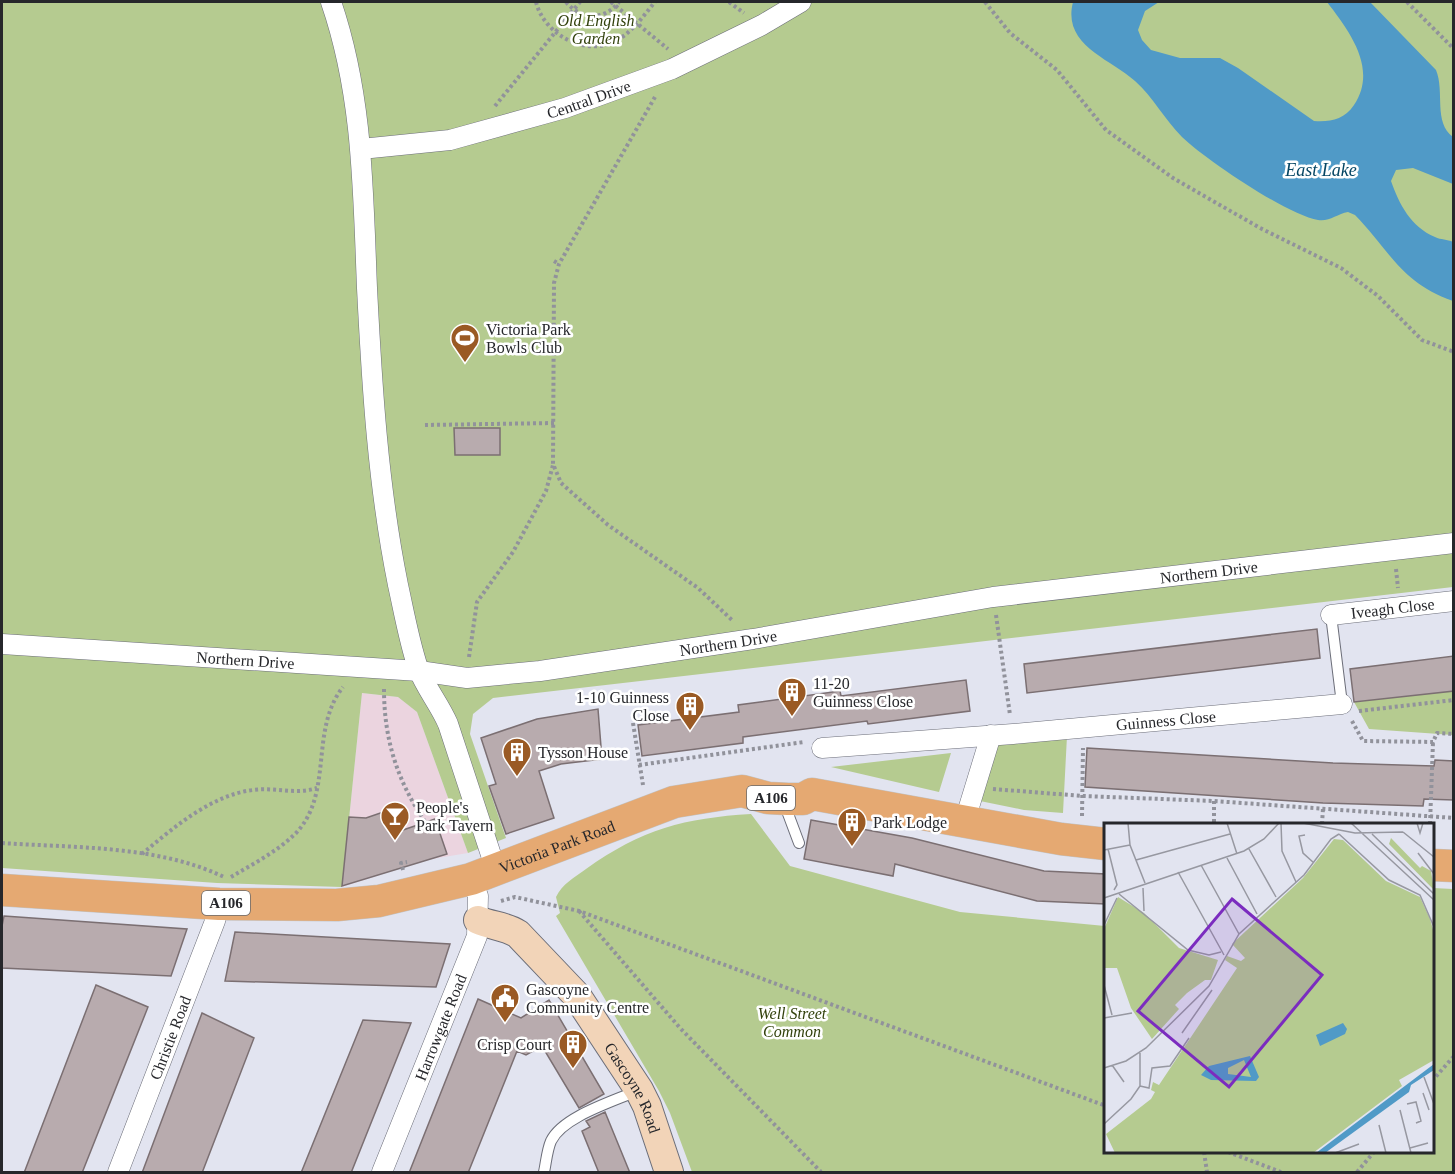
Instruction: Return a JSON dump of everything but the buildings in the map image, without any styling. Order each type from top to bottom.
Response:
[{"type":"main road","name":"Victoria Park Road","points":[[2,890],[219,904],[337,905],[379,901],[484,875],[674,802],[742,791],[768,798],[788,799],[803,799],[812,794],[1061,839],[1104,844]]},
{"type":"main road","points":[[1434,865],[1454,866]]},
{"type":"street","name":"Harrowgate Road","points":[[331,2],[349,64],[361,148],[377,456],[390,544],[419,671],[448,724],[484,875],[478,896],[486,912],[382,1173]]},
{"type":"street","name":"Central Drive","points":[[361,148],[410,145],[471,136],[565,108],[678,65],[762,25],[801,2]]},
{"type":"street","name":"Northern Drive","points":[[2,644],[419,671],[467,678],[540,670],[753,639],[993,597],[1393,548],[1454,543]]},
{"type":"street","name":"Iveagh Close","points":[[1331,615],[1454,601]]},
{"type":"street","name":"Guinness Close","points":[[822,748],[1013,734],[1342,704]]},
{"type":"street","points":[[965,820],[991,735]]},
{"type":"street","name":"Christie Road","points":[[118,1173],[215,921],[219,904]]},
{"type":"street","name":"Gascoyne Road","points":[[486,912],[493,926],[508,928],[518,934],[554,970],[608,1038],[647,1106],[669,1173]]},
{"type":"lane","points":[[1331,615],[1342,704]]},
{"type":"lane","points":[[788,799],[787,811],[798,843]]},
{"type":"lane","points":[[544,1173],[551,1142],[558,1132],[574,1119],[639,1090]]},
{"type":"path","points":[[536,2],[545,21],[555,32],[569,41],[589,46],[605,46],[618,40],[655,2]]},
{"type":"path","points":[[566,2],[573,10],[583,15],[594,16],[605,14],[617,3]]},
{"type":"path","points":[[471,136],[580,2]]},
{"type":"path","points":[[467,678],[477,602],[508,560],[546,491],[553,464],[554,282],[559,264],[678,65],[617,3],[611,2]]},
{"type":"path","points":[[985,2],[1010,33],[1057,70],[1106,130],[1182,183],[1260,228],[1341,268],[1378,296],[1422,340],[1454,352]]},
{"type":"path","points":[[1407,2],[1454,49]]},
{"type":"path","points":[[554,261],[559,264]]},
{"type":"path","points":[[425,425],[555,423]]},
{"type":"path","points":[[553,464],[561,483],[608,525],[698,588],[753,639]]},
{"type":"path","points":[[1393,548],[1401,607]]},
{"type":"path","points":[[993,597],[1013,734]]},
{"type":"path","points":[[2,843],[142,854],[201,866],[228,879],[272,852],[296,832],[309,814],[318,788],[322,736],[339,693],[359,667]]},
{"type":"path","points":[[384,695],[384,723],[398,773],[413,805],[426,823]]},
{"type":"path","points":[[1433,742],[1363,741],[1347,712],[1454,700]]},
{"type":"path","points":[[633,723],[645,795]]},
{"type":"path","points":[[1081,825],[1083,728]]},
{"type":"path","points":[[1430,823],[1433,742],[1437,733],[1454,734]]},
{"type":"path","points":[[639,765],[814,740],[822,748]]},
{"type":"path","points":[[974,787],[1083,796],[1214,801],[1454,818]]},
{"type":"path","points":[[142,854],[176,826],[222,798],[254,790],[303,793],[318,788]]},
{"type":"path","points":[[1214,801],[1214,823]]},
{"type":"path","points":[[1322,823],[1323,808]]},
{"type":"path","points":[[486,912],[515,897],[579,911],[1104,1105]]},
{"type":"path","points":[[579,911],[680,1028],[821,1173]]},
{"type":"path","points":[[1434,1079],[1454,1056]]},
{"type":"path","points":[[1204,1153],[1207,1173]]},
{"type":"path","points":[[1231,1153],[1281,1173]]},
{"type":"path","points":[[1357,1173],[1373,1153]]},
{"type":"shaded area","points":[[362,693],[398,697],[417,712],[468,853],[378,868],[380,875],[342,887]]},
{"type":"green space","name":"Old English Garden","points":[[2,2],[1453,2],[1453,587],[493,698],[473,714],[470,734],[506,838],[468,853],[417,712],[398,697],[362,693],[342,887],[217,883],[2,868]]},
{"type":"green space","points":[[1453,691],[1453,735],[1369,729],[1354,702]]},
{"type":"green space","points":[[1067,736],[1063,813],[1024,810],[980,801],[996,742]]},
{"type":"green space","points":[[951,753],[939,792],[831,767]]},
{"type":"green space","name":"Well Street Common","points":[[751,814],[790,866],[960,912],[1104,926],[1104,1153],[1434,1153],[1434,888],[1453,889],[1453,1172],[692,1172],[670,1113],[659,1091],[556,916],[560,913],[556,897],[573,878],[606,855],[645,835],[685,823]]},
{"type":"water","name":"East Lake","points":[[1073,2],[1159,2],[1145,11],[1138,30],[1142,40],[1151,50],[1180,58],[1220,58],[1314,121],[1320,121],[1336,119],[1350,110],[1361,91],[1363,78],[1362,64],[1352,38],[1327,2],[1370,2],[1436,70],[1443,123],[1453,137],[1453,184],[1413,168],[1396,170],[1391,181],[1402,206],[1419,227],[1437,238],[1453,242],[1453,301],[1420,285],[1408,275],[1355,215],[1348,212],[1322,220],[1304,216],[1247,185],[1193,147],[1135,81],[1081,40],[1074,29],[1071,17]]},
{"type":"place","name":"Victoria Park Bowls Club","points":[[465,364]]},
{"type":"place","name":"11-20 Guinness Close","points":[[792,718]]},
{"type":"place","name":"1-10 Guinness Close","points":[[690,732]]},
{"type":"place","name":"Tysson House","points":[[517,778]]},
{"type":"place","name":"People's Park Tavern","points":[[395,842]]},
{"type":"place","name":"Park Lodge","points":[[852,848]]},
{"type":"place","name":"Gascoyne Community Centre","points":[[505,1024]]},
{"type":"place","name":"Crisp Court","points":[[573,1070]]}]
